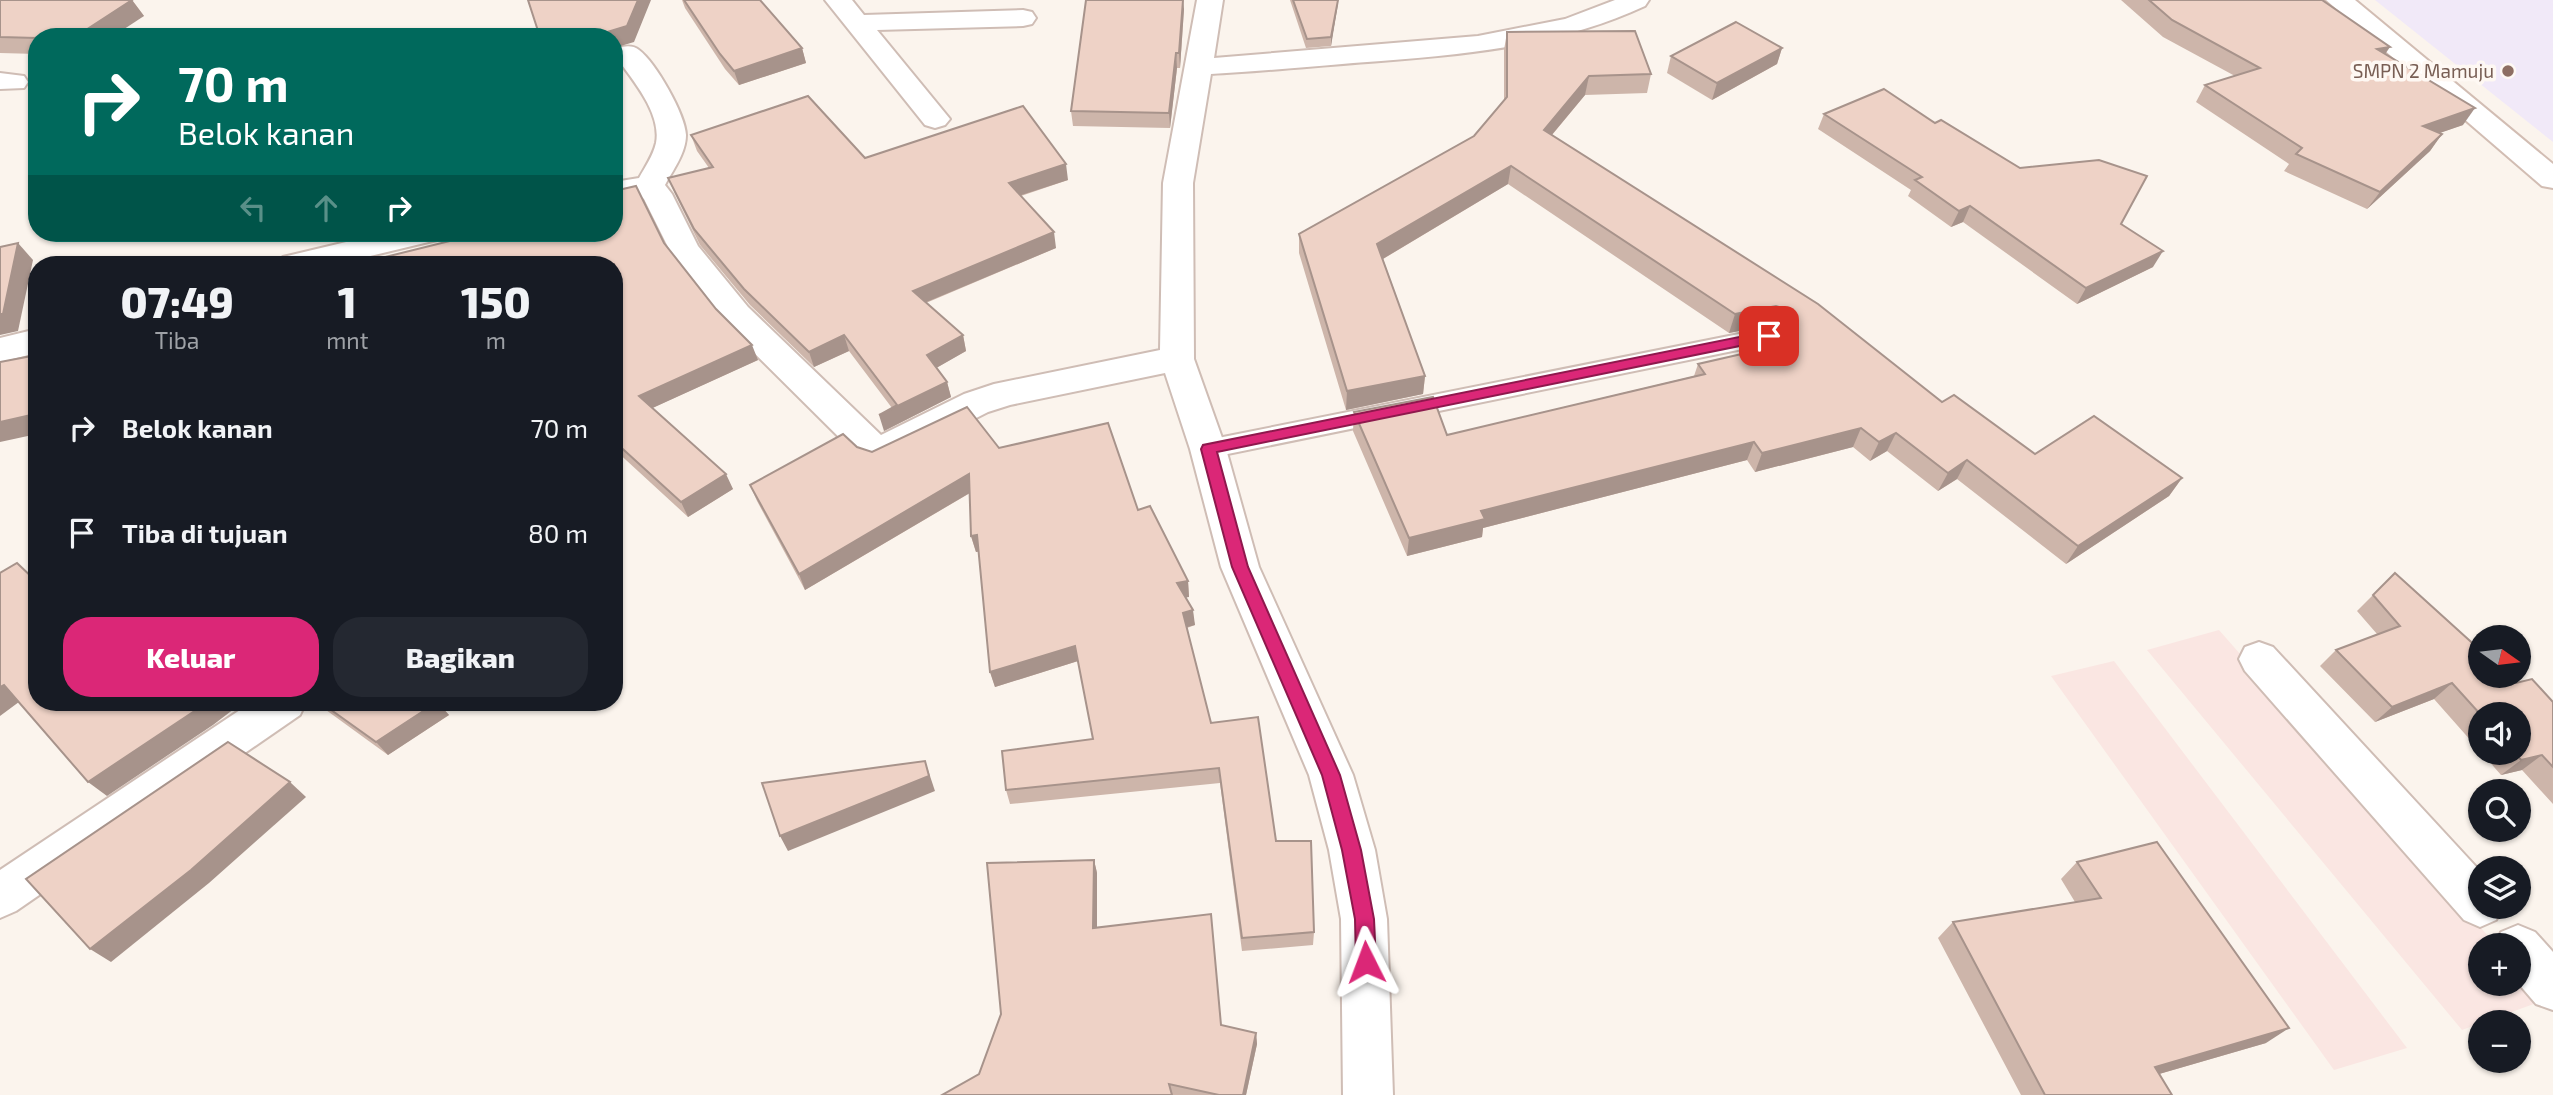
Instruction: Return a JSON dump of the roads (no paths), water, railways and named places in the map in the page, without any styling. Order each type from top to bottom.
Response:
[{"type":"street","points":[[838,0],[935,119]]},
{"type":"street","points":[[1210,0],[1178,183],[1177,359],[1208,449],[1240,567],[1331,775],[1352,850],[1364,919],[1368,1095]]},
{"type":"street","points":[[1198,67],[1491,42],[1552,33],[1615,11],[1636,0]]},
{"type":"street","points":[[2339,0],[2553,179]]},
{"type":"street","points":[[856,23],[1023,18]]},
{"type":"street","points":[[628,54],[643,75],[667,120],[671,136],[631,190],[657,194],[684,250],[736,315],[877,453],[976,403],[1006,393],[1177,359]]},
{"type":"street","points":[[345,256],[414,245]]},
{"type":"street","points":[[0,349],[28,343]]},
{"type":"street","points":[[2259,659],[2468,893]]},
{"type":"street","points":[[0,895],[272,711]]},
{"type":"street","points":[[2492,919],[2504,933]]},
{"type":"street","points":[[2531,963],[2553,987]]},
{"type":"lane","points":[[1208,449],[1769,336]]},
{"type":"place","name":"SMPN 2 Mamuju","points":[[2508,71]]}]
